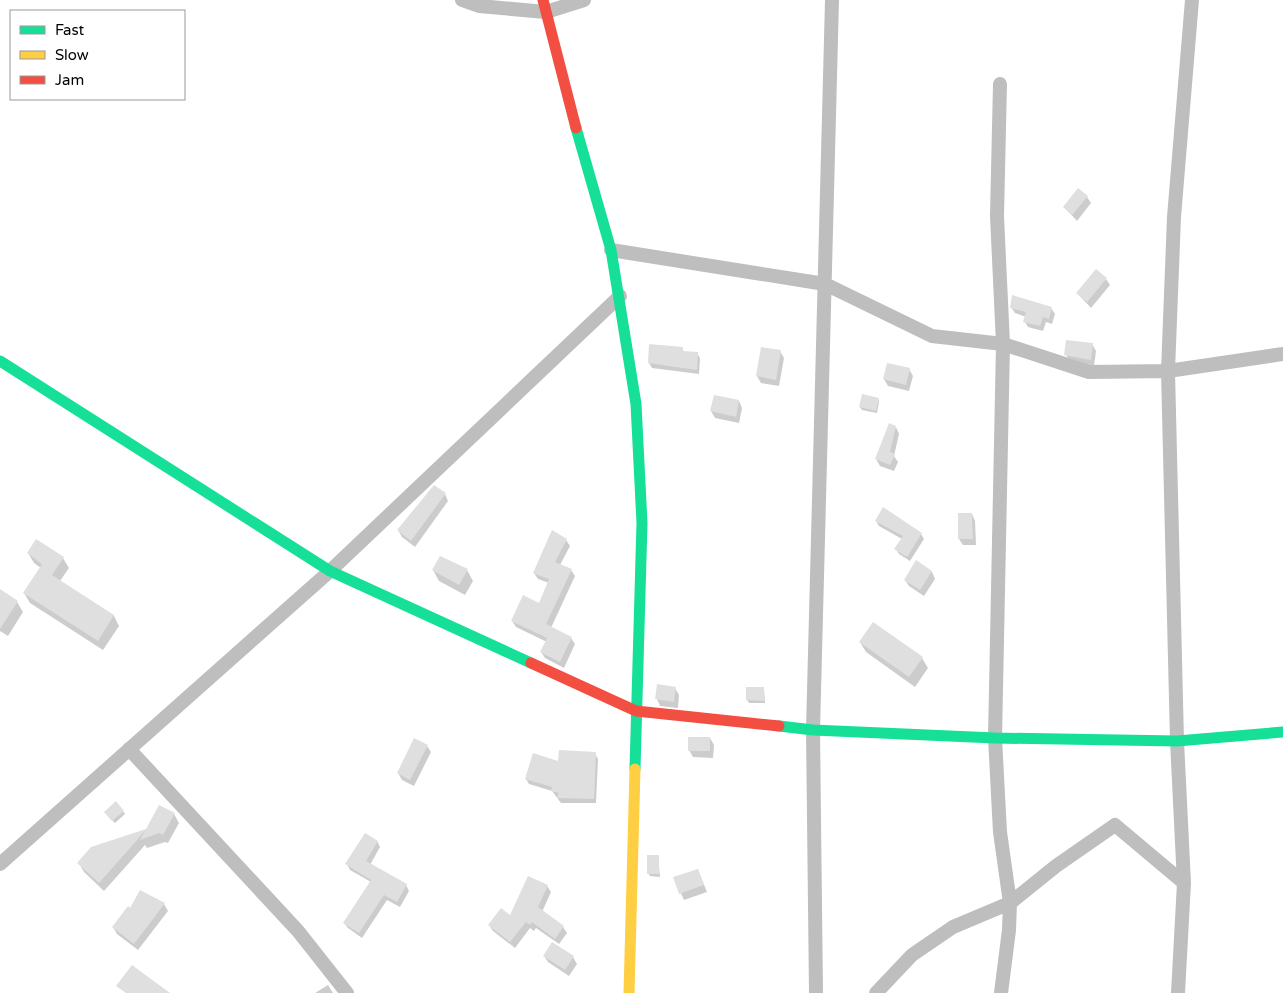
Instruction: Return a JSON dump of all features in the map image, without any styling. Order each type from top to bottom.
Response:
[{"type":"main road","points":[[545,6],[567,96],[611,250],[620,296],[636,404],[642,523],[629,993]]},
{"type":"main road","points":[[0,361],[330,571],[636,712],[813,730],[995,738],[1177,741],[1283,732]]},
{"type":"street","points":[[462,0],[479,6],[545,6],[584,0]]},
{"type":"street","points":[[816,993],[813,730],[832,0]]},
{"type":"street","points":[[1178,993],[1184,883],[1177,741],[1168,371],[1174,217],[1192,0]]},
{"type":"street","points":[[1000,84],[997,216],[1003,344],[995,738],[1000,832],[1010,903],[1009,930],[1001,993]]},
{"type":"street","points":[[611,250],[825,284],[932,336],[1003,344],[1089,372],[1168,371],[1283,354]]},
{"type":"street","points":[[0,864],[330,571],[620,296]]},
{"type":"street","points":[[128,750],[298,931],[347,993]]},
{"type":"street","points":[[876,993],[912,955],[953,927],[1010,903],[1056,866],[1115,825],[1184,883]]},
{"type":"building","points":[[1078,188],[1088,196],[1072,215],[1063,207]]},
{"type":"building","points":[[1096,269],[1107,278],[1087,302],[1076,293]]},
{"type":"building","points":[[1012,295],[1052,307],[1049,319],[1043,317],[1040,326],[1023,322],[1026,312],[1010,308]]},
{"type":"building","points":[[1066,340],[1093,343],[1091,360],[1064,355]]},
{"type":"building","points":[[649,344],[683,347],[683,351],[698,352],[697,370],[648,363]]},
{"type":"building","points":[[761,347],[781,350],[776,380],[756,376]]},
{"type":"building","points":[[887,363],[910,368],[906,385],[883,379]]},
{"type":"building","points":[[862,394],[879,398],[876,411],[859,407]]},
{"type":"building","points":[[714,395],[739,400],[736,417],[710,411]]},
{"type":"building","points":[[889,423],[896,426],[890,452],[895,454],[890,465],[875,459]]},
{"type":"building","points":[[434,485],[446,493],[411,541],[397,530]]},
{"type":"building","points":[[883,507],[922,533],[907,557],[894,549],[903,536],[875,521]]},
{"type":"building","points":[[958,513],[972,513],[973,539],[958,539]]},
{"type":"building","points":[[552,530],[567,539],[555,562],[572,569],[546,624],[572,637],[560,662],[540,652],[547,638],[511,621],[523,595],[539,603],[549,579],[533,573]]},
{"type":"building","points":[[36,539],[64,557],[52,575],[114,615],[98,641],[23,593],[42,564],[27,553]]},
{"type":"building","points":[[440,556],[468,569],[459,585],[432,570]]},
{"type":"building","points":[[916,560],[932,571],[920,590],[904,580]]},
{"type":"building","points":[[0,589],[18,601],[0,629]]},
{"type":"building","points":[[873,622],[923,657],[909,677],[859,642]]},
{"type":"building","points":[[657,684],[676,687],[674,702],[655,699]]},
{"type":"building","points":[[746,687],[764,687],[764,701],[746,700]]},
{"type":"building","points":[[688,737],[710,737],[710,751],[688,751]]},
{"type":"building","points":[[414,738],[428,745],[410,780],[397,773]]},
{"type":"building","points":[[559,750],[596,752],[594,799],[557,798],[559,793],[551,791],[552,787],[525,779],[533,753],[558,761]]},
{"type":"building","points":[[116,801],[124,811],[112,821],[104,812]]},
{"type":"building","points":[[159,805],[175,813],[163,835],[159,833],[140,840],[145,831],[99,883],[77,863],[91,847],[146,829]]},
{"type":"building","points":[[365,833],[378,841],[366,861],[407,884],[397,902],[384,895],[359,933],[343,923],[371,880],[345,864]]},
{"type":"building","points":[[647,855],[659,855],[659,874],[647,874]]},
{"type":"building","points":[[698,869],[704,885],[679,894],[673,877]]},
{"type":"building","points":[[528,876],[548,885],[538,907],[564,926],[555,939],[532,922],[530,925],[526,922],[510,942],[488,925],[501,908],[510,915]]},
{"type":"building","points":[[140,890],[165,903],[134,944],[112,927],[128,906],[130,908]]},
{"type":"building","points":[[552,942],[574,956],[565,970],[543,956]]},
{"type":"building","points":[[132,965],[170,993],[126,993],[116,986]]},
{"type":"traffic: fast","points":[[576,128],[611,250],[636,404],[642,523],[635,769]]},
{"type":"traffic: fast","points":[[0,361],[330,571],[531,663]]},
{"type":"traffic: fast","points":[[779,726],[813,730],[995,738],[1177,741],[1283,732]]},
{"type":"traffic: slow","points":[[629,993],[635,769]]},
{"type":"traffic: jam","points":[[543,0],[576,128]]},
{"type":"traffic: jam","points":[[531,663],[636,711],[779,726]]}]
